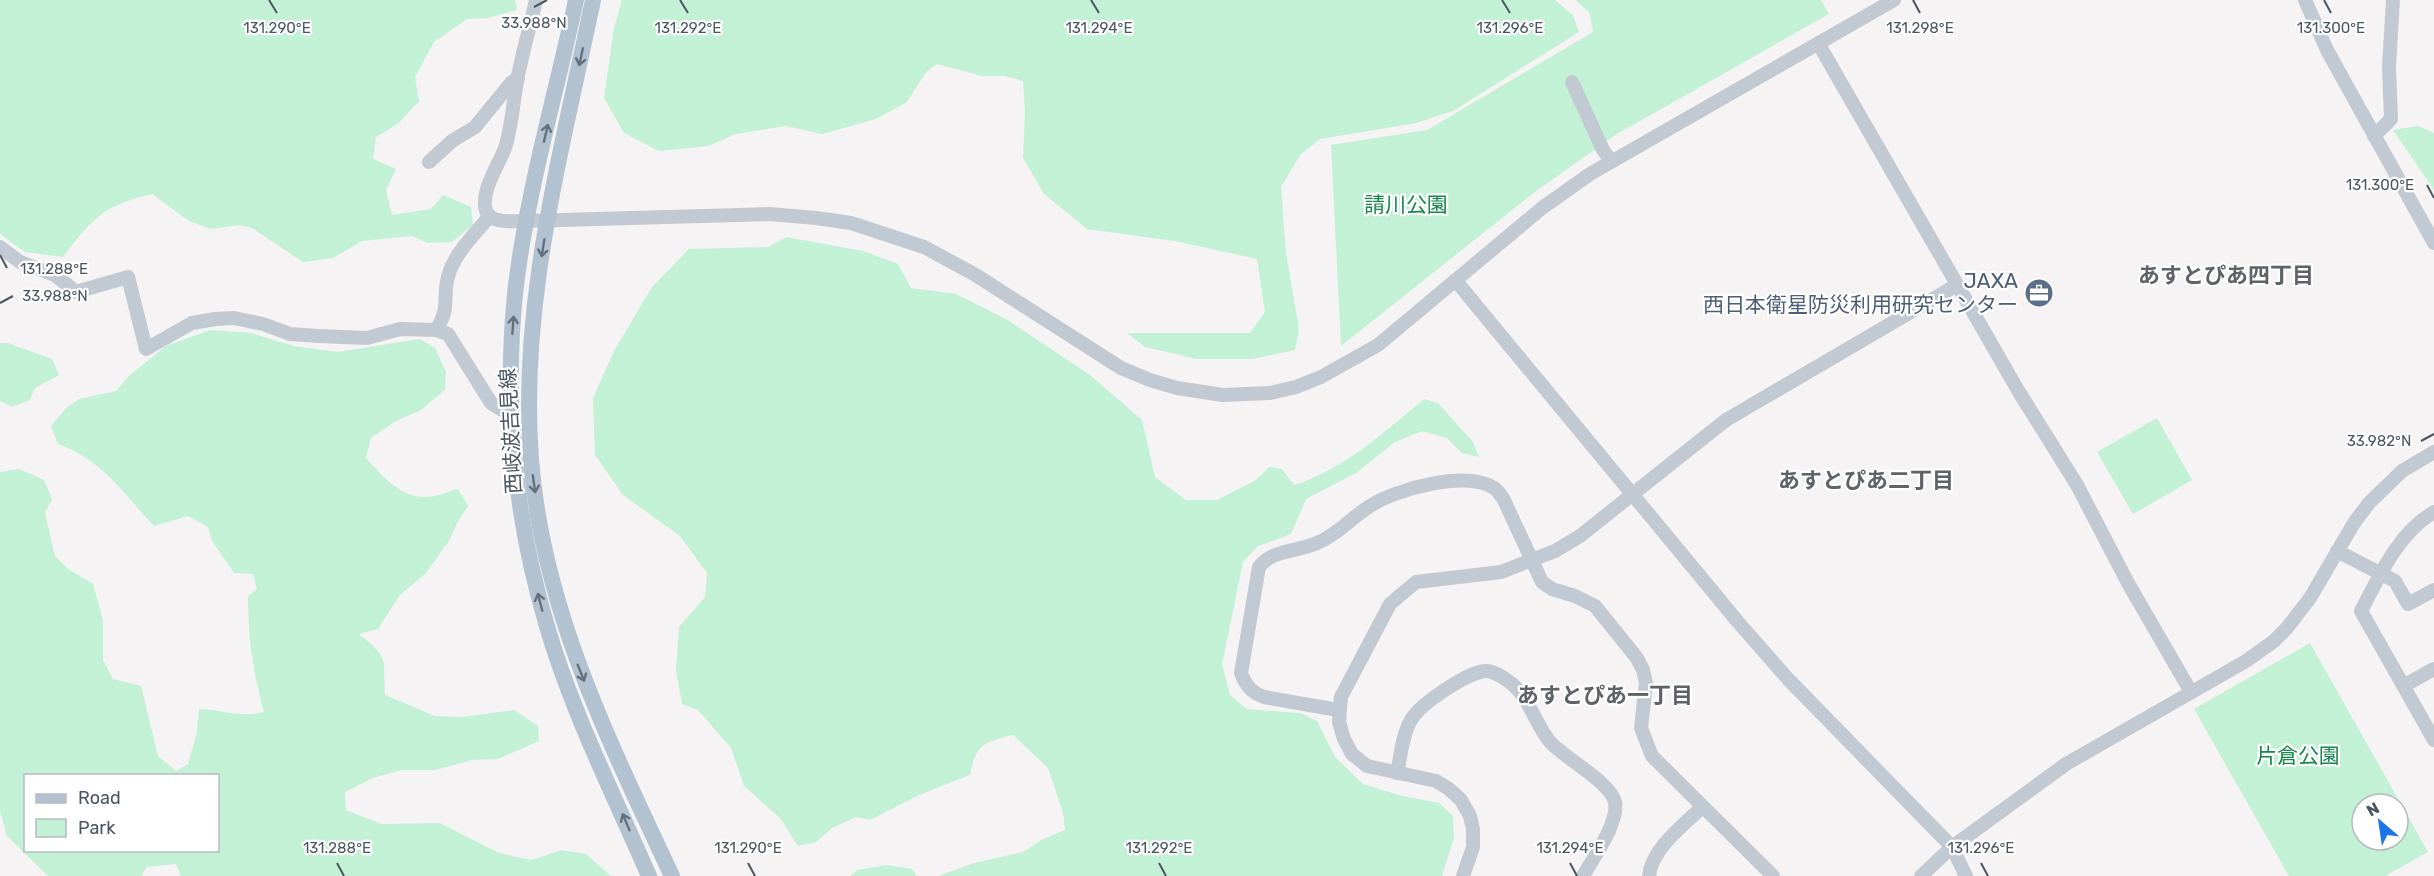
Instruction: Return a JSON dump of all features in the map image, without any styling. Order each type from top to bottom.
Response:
[{"type":"main road","name":"西岐波吉見線","points":[[576,0],[526,221],[516,294],[511,357],[514,461],[533,576],[546,625],[581,719],[649,876]]},
{"type":"main road","name":"西岐波吉見線","points":[[593,0],[548,219],[536,296],[530,358],[531,460],[537,509],[548,565],[578,666],[613,751],[672,876]]},
{"type":"street","points":[[536,0],[518,78],[510,130],[501,160],[491,176],[485,198],[487,212],[490,216],[499,220],[526,221],[770,214],[851,224],[924,247],[974,274],[1121,368],[1177,388],[1223,395],[1270,393],[1296,387],[1344,366],[1378,345],[1542,208],[1611,161],[1894,0]]},
{"type":"street","points":[[2305,0],[2327,50],[2434,243]]},
{"type":"street","points":[[2374,135],[2391,119],[2389,67],[2393,0]]},
{"type":"street","points":[[1818,44],[2019,392],[2077,485],[2128,583],[2191,692]]},
{"type":"street","points":[[429,162],[452,141],[475,127],[511,83],[518,78]]},
{"type":"street","points":[[1572,82],[1603,150],[1611,161]]},
{"type":"street","points":[[436,330],[445,316],[447,278],[453,264],[490,216]]},
{"type":"street","points":[[0,247],[20,262],[56,275],[76,292],[128,277],[146,349],[192,323],[215,319],[234,318],[263,324],[290,334],[319,336],[367,338],[400,329],[436,330],[448,334],[491,403],[512,416]]},
{"type":"street","points":[[1456,280],[1788,679],[1952,847],[1966,876]]},
{"type":"street","points":[[1463,876],[1473,847],[1473,829],[1470,816],[1461,800],[1436,781],[1367,766],[1352,754],[1339,722],[1338,710],[1341,697],[1390,604],[1416,582],[1502,572],[1531,561],[1580,536],[1726,420],[1957,285]]},
{"type":"street","points":[[1921,876],[1952,847],[2066,764],[2253,656],[2287,628],[2310,598],[2354,523],[2385,485],[2402,471],[2434,452]]},
{"type":"street","points":[[1338,710],[1255,694],[1248,688],[1241,673],[1259,567],[1265,559],[1275,554],[1286,553],[1317,543],[1371,505],[1399,492],[1465,480],[1484,483],[1496,489],[1503,498],[1542,582],[1552,589],[1575,596],[1595,606],[1637,658],[1646,682],[1641,728],[1652,756],[1773,876]]},
{"type":"street","points":[[2434,512],[2396,547],[2361,611],[2405,685],[2434,740]]},
{"type":"street","points":[[2337,551],[2395,582],[2408,604],[2434,590]]},
{"type":"street","points":[[2405,685],[2434,669]]},
{"type":"street","points":[[1397,773],[1411,719],[1421,708],[1476,672],[1489,671],[1501,676],[1519,690],[1551,743],[1600,783],[1615,800],[1612,824],[1583,876]]},
{"type":"street","points":[[1649,876],[1651,865],[1659,851],[1702,807]]},
{"type":"green space","points":[[0,0],[515,0],[517,10],[488,18],[467,19],[434,42],[415,77],[419,101],[399,123],[376,137],[373,159],[396,169],[386,190],[392,215],[431,209],[443,195],[471,207],[473,225],[452,242],[428,243],[412,236],[362,241],[333,258],[303,262],[252,228],[239,225],[211,229],[189,221],[152,194],[121,203],[100,215],[63,257],[25,252],[0,234]]},
{"type":"green space","points":[[622,0],[1555,0],[1573,15],[1579,32],[1453,111],[1416,123],[1320,139],[1300,155],[1281,187],[1286,253],[1299,329],[1295,350],[1252,359],[1197,359],[1145,347],[1127,333],[1250,333],[1265,312],[1257,259],[1175,241],[1087,229],[1044,194],[1023,158],[1025,111],[1023,81],[1005,76],[982,76],[937,64],[926,72],[907,102],[876,119],[822,134],[786,126],[736,134],[708,146],[659,151],[624,133],[604,98],[614,28]]},
{"type":"green space","name":"請川公園","points":[[1575,0],[1821,0],[1829,14],[1617,134],[1536,191],[1341,346],[1331,145],[1427,130],[1593,32],[1589,12]]},
{"type":"green space","points":[[2418,126],[2434,133],[2434,190],[2393,130]]},
{"type":"green space","points":[[786,237],[863,251],[898,264],[911,288],[956,294],[1006,319],[1090,375],[1142,420],[1155,477],[1186,500],[1217,500],[1256,480],[1269,467],[1282,469],[1294,485],[1347,460],[1424,399],[1438,403],[1473,442],[1479,457],[1462,453],[1447,438],[1422,431],[1395,442],[1356,473],[1306,499],[1291,534],[1258,546],[1243,562],[1222,664],[1230,695],[1247,709],[1300,713],[1317,721],[1335,757],[1363,784],[1402,796],[1439,803],[1453,816],[1454,838],[1442,876],[938,876],[974,863],[1023,852],[1043,839],[1065,830],[1063,813],[1048,768],[1013,735],[983,746],[975,757],[970,775],[919,795],[870,820],[856,817],[832,828],[816,842],[798,846],[780,818],[744,786],[731,748],[698,710],[682,704],[676,671],[679,627],[705,597],[707,573],[680,536],[623,495],[595,455],[593,398],[614,351],[652,287],[689,249],[768,247]]},
{"type":"green space","points":[[210,330],[251,333],[294,346],[337,352],[420,339],[435,348],[446,372],[445,390],[421,410],[394,422],[371,438],[366,458],[392,484],[407,493],[429,497],[458,489],[468,506],[450,539],[426,573],[400,595],[378,629],[359,634],[376,649],[383,660],[385,695],[435,716],[462,717],[514,710],[538,726],[539,741],[498,759],[472,760],[435,770],[401,770],[373,778],[345,792],[346,810],[381,824],[440,823],[499,853],[532,860],[561,850],[586,854],[611,876],[181,876],[176,864],[147,867],[141,876],[48,876],[7,836],[0,811],[0,472],[19,469],[44,480],[52,499],[45,513],[55,556],[68,569],[93,584],[103,620],[103,660],[113,679],[141,686],[158,756],[176,771],[188,764],[197,732],[199,709],[239,714],[264,712],[250,641],[248,596],[257,589],[253,574],[234,573],[212,541],[208,527],[188,516],[154,526],[100,468],[74,451],[58,444],[51,426],[66,408],[79,399],[116,391],[129,376],[166,346]]},
{"type":"green space","points":[[0,343],[8,343],[52,359],[59,375],[35,388],[30,400],[12,407],[0,401]]},
{"type":"green space","points":[[2157,418],[2192,480],[2133,514],[2097,452]]},
{"type":"green space","name":"片倉公園","points":[[2310,643],[2394,792],[2350,792],[2350,852],[2410,852],[2410,820],[2428,852],[2385,876],[2289,876],[2194,709]]},
{"type":"green space","points":[[887,865],[912,869],[917,876],[850,876],[858,870]]},
{"type":"place","name":"JAXA 西日本衛星防災利用研究センター","points":[[2039,293]]},
{"type":"district","name":"あすとぴあ四丁目","points":[[2226,275]]},
{"type":"district","name":"あすとぴあ二丁目","points":[[1866,480]]},
{"type":"district","name":"あすとぴあ一丁目","points":[[1605,695]]}]
